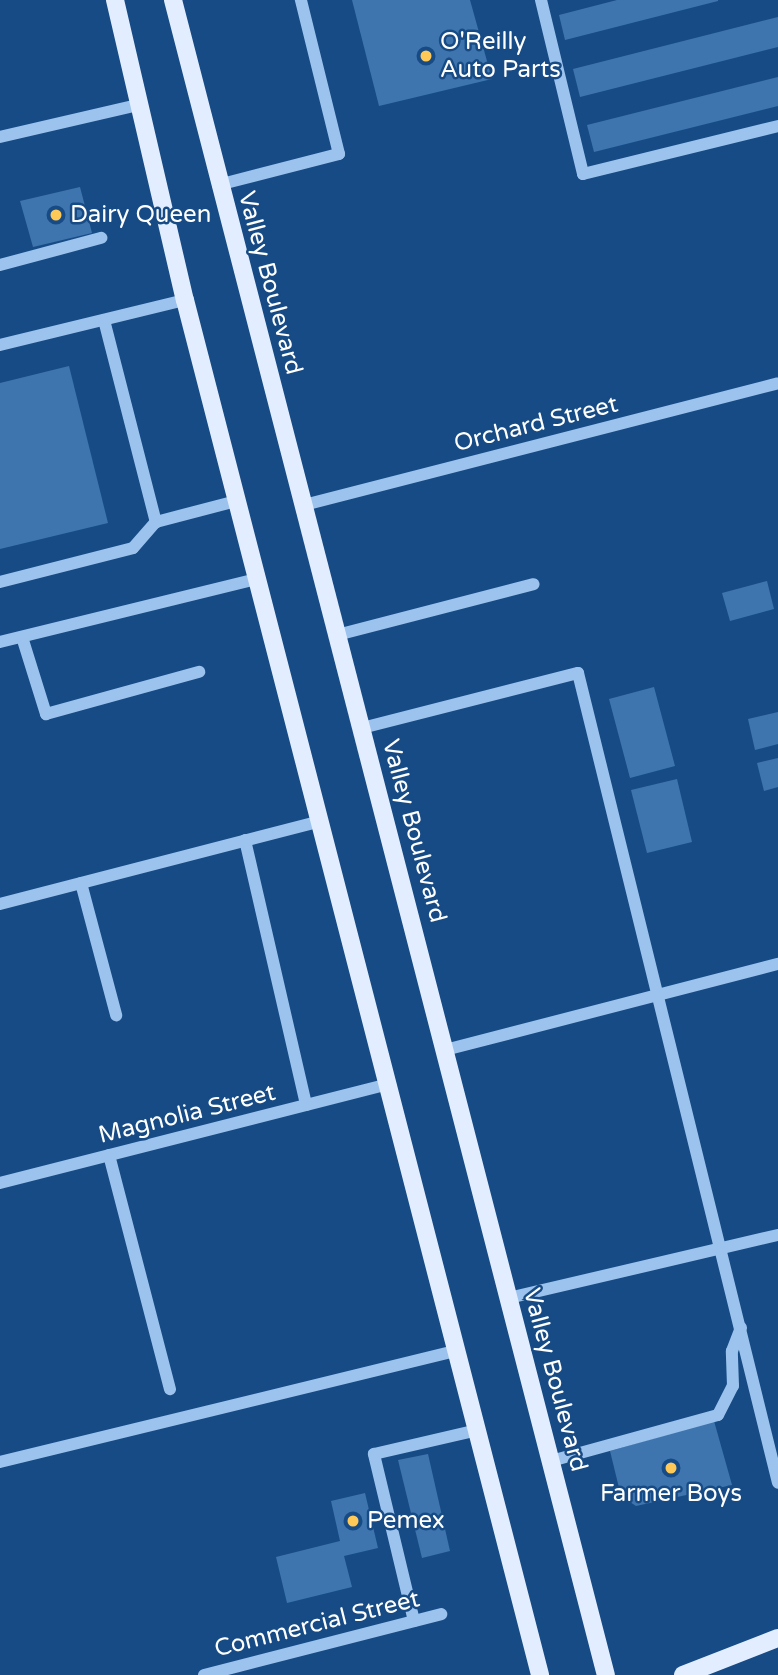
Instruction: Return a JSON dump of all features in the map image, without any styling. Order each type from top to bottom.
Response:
[{"type":"main road","points":[[115,0],[185,300],[385,1086],[458,1350],[540,1675]]},
{"type":"main road","name":"Valley Boulevard","points":[[173,0],[218,185],[304,505],[606,1675]]},
{"type":"main road","points":[[683,1675],[778,1637]]},
{"type":"street","points":[[218,185],[339,154],[301,0]]},
{"type":"street","points":[[541,0],[583,174],[778,126]]},
{"type":"street","points":[[0,136],[138,105]]},
{"type":"street","points":[[0,265],[101,238]]},
{"type":"street","points":[[0,345],[185,300]]},
{"type":"street","points":[[104,320],[156,522]]},
{"type":"street","name":"Orchard Street","points":[[304,505],[778,383]]},
{"type":"street","points":[[0,582],[133,548],[156,522],[236,501]]},
{"type":"street","points":[[0,642],[257,579]]},
{"type":"street","points":[[337,635],[534,584]]},
{"type":"street","points":[[22,636],[46,714],[199,672]]},
{"type":"street","points":[[362,728],[578,673],[660,995],[778,1483]]},
{"type":"street","points":[[0,904],[318,822]]},
{"type":"street","points":[[245,841],[286,1001],[306,1105]]},
{"type":"street","points":[[81,883],[116,1015]]},
{"type":"street","points":[[445,1050],[778,964]]},
{"type":"street","name":"Magnolia Street","points":[[0,1183],[385,1086]]},
{"type":"street","points":[[109,1155],[170,1389]]},
{"type":"street","points":[[509,1298],[778,1235]]},
{"type":"street","points":[[551,1461],[718,1415],[733,1386],[732,1351],[741,1327]]},
{"type":"street","points":[[0,1462],[458,1350]]},
{"type":"street","points":[[414,1621],[374,1454],[478,1430]]},
{"type":"street","name":"Commercial Street","points":[[204,1675],[441,1614]]},
{"type":"building","name":"O'Reilly Auto Parts","points":[[352,0],[470,0],[492,79],[379,106]]},
{"type":"building","points":[[617,0],[718,1],[565,40],[559,15]]},
{"type":"building","points":[[778,17],[778,47],[580,97],[573,69]]},
{"type":"building","points":[[778,77],[778,106],[594,152],[587,125]]},
{"type":"building","name":"Dairy Queen","points":[[80,187],[92,233],[33,247],[20,201]]},
{"type":"building","points":[[69,366],[108,523],[0,549],[0,383]]},
{"type":"building","points":[[767,581],[774,609],[730,621],[722,593]]},
{"type":"building","points":[[654,687],[675,766],[630,778],[609,699]]},
{"type":"building","points":[[778,712],[778,744],[755,750],[748,719]]},
{"type":"building","points":[[778,758],[778,787],[764,791],[757,763]]},
{"type":"building","points":[[677,779],[692,842],[647,853],[631,790]]},
{"type":"building","name":"Farmer Boys","points":[[714,1421],[732,1485],[636,1506],[621,1496],[610,1451]]},
{"type":"building","points":[[428,1454],[450,1551],[422,1558],[398,1460]]},
{"type":"building","points":[[365,1493],[378,1548],[344,1556],[352,1587],[287,1603],[276,1557],[340,1541],[331,1501]]},
{"type":"place","name":"O'Reilly Auto Parts","points":[[426,56]]},
{"type":"place","name":"Dairy Queen","points":[[56,215]]},
{"type":"place","name":"Farmer Boys","points":[[671,1468]]},
{"type":"place","name":"Pemex","points":[[353,1521]]}]
